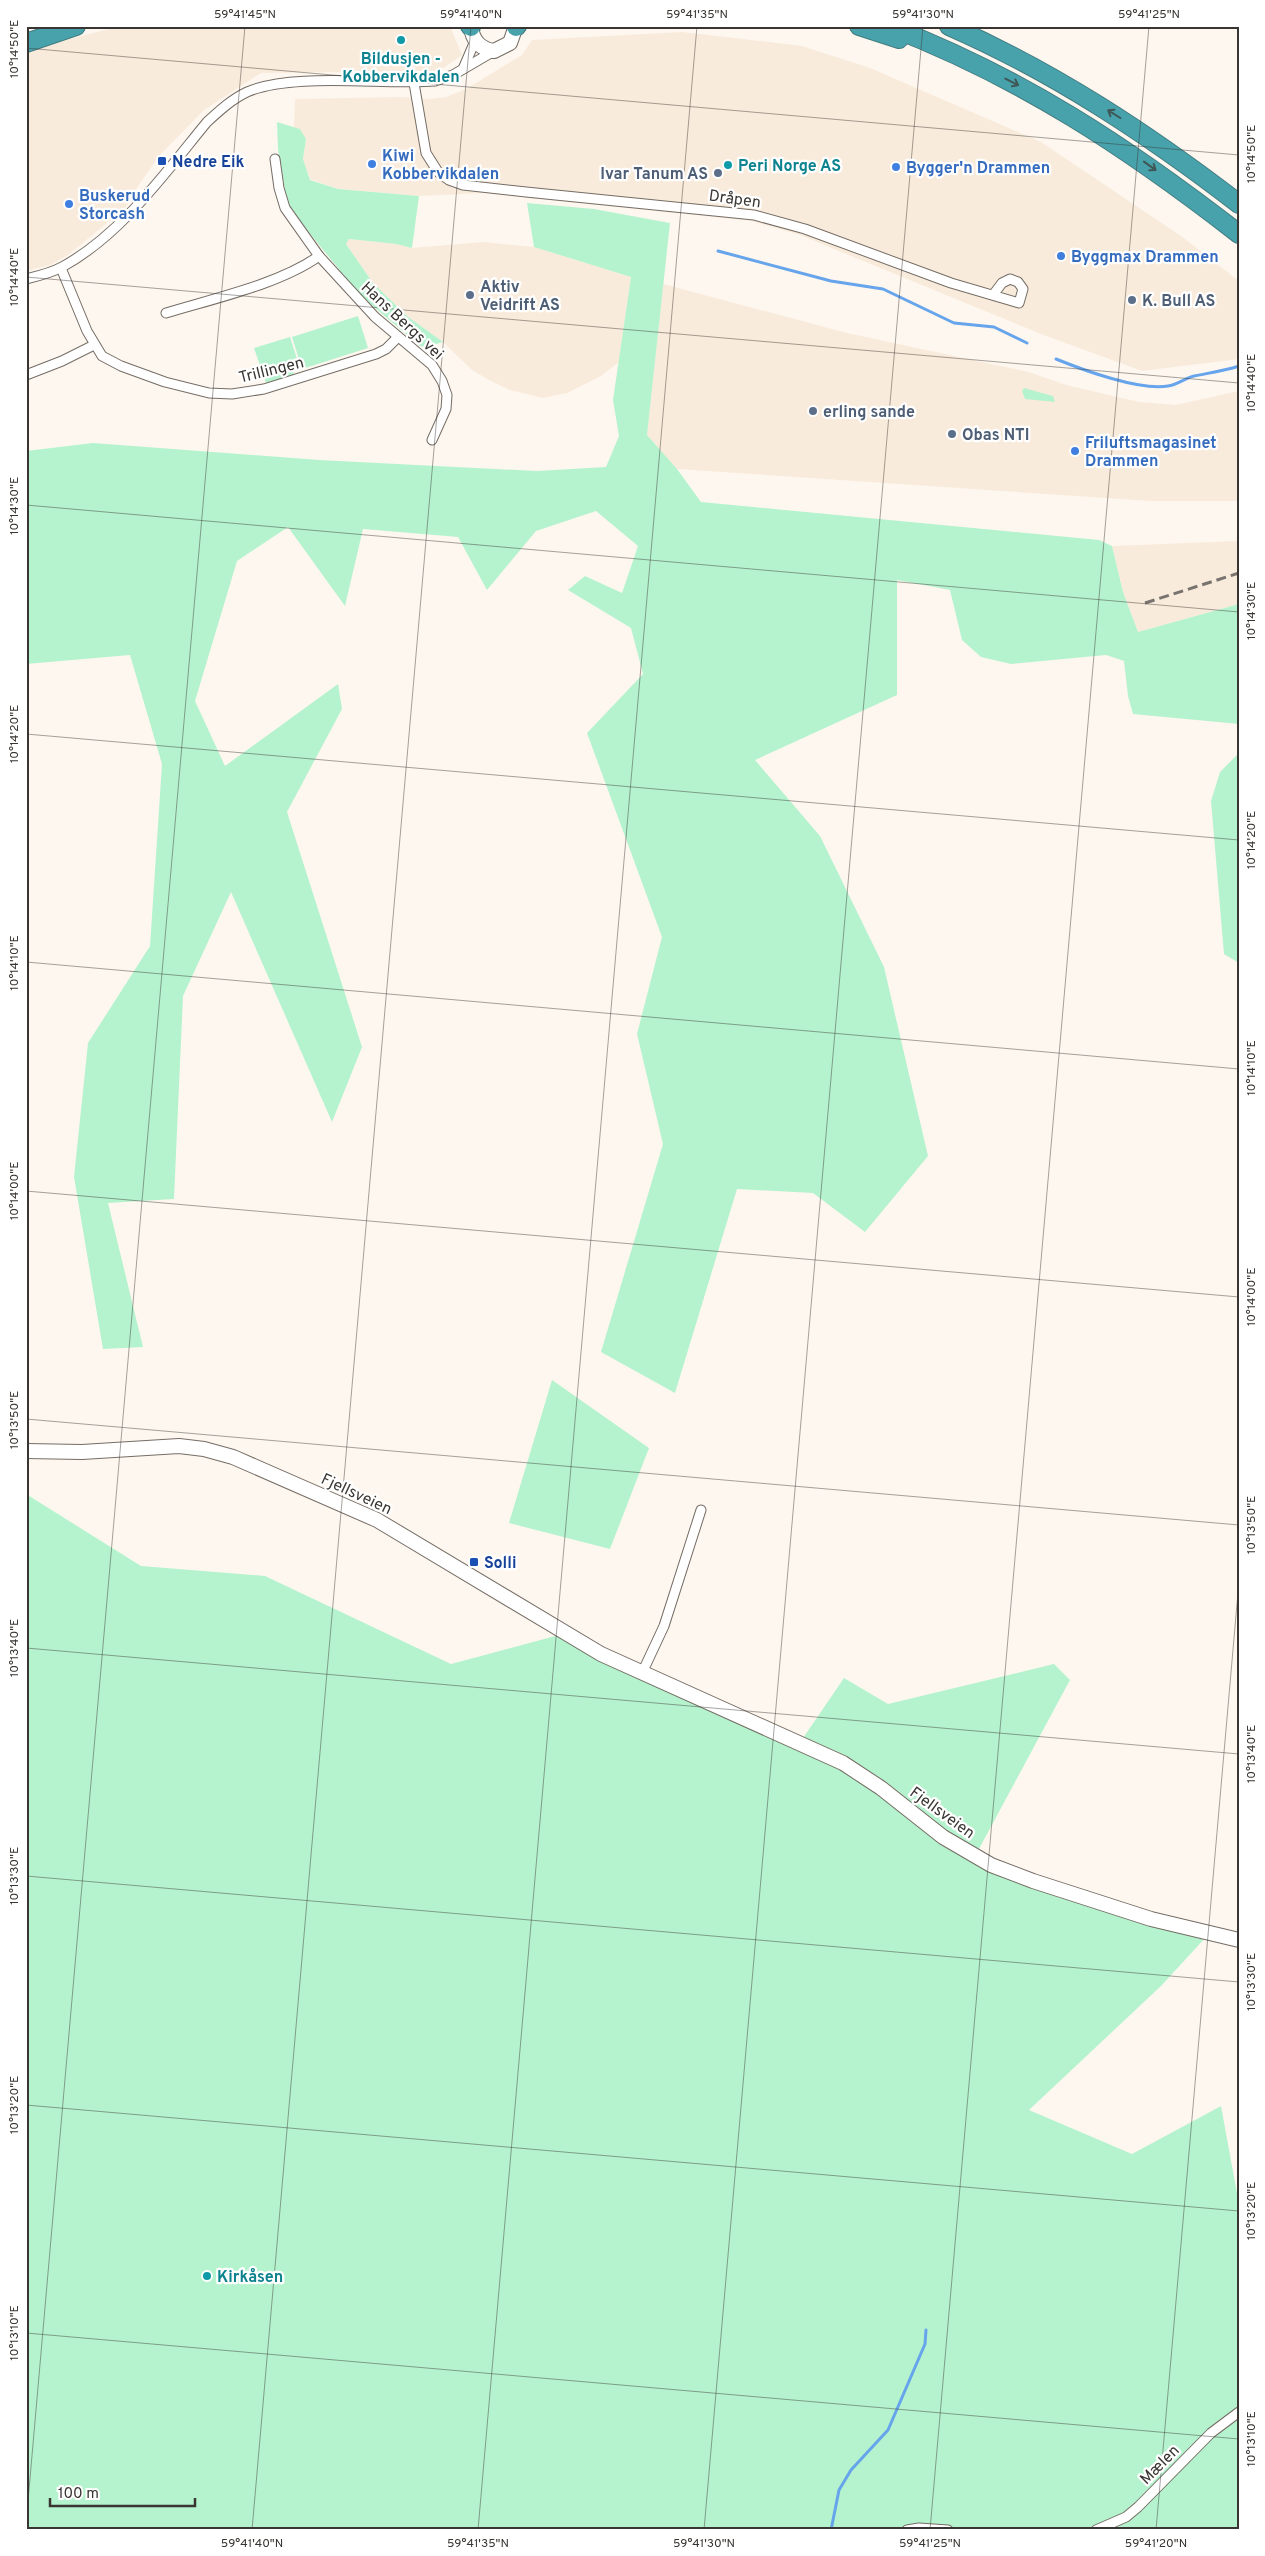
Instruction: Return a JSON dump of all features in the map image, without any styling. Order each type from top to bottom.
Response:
[{"type":"highway","points":[[26,43],[76,26]]},
{"type":"highway","points":[[859,26],[888,35],[948,60],[981,66]]},
{"type":"highway","points":[[888,26],[981,66],[1060,108],[1116,143],[1239,234]]},
{"type":"highway","points":[[949,26],[1025,63],[1098,104],[1172,154],[1239,204]]},
{"type":"main road","points":[[472,30],[484,48],[494,51],[510,43],[516,26]]},
{"type":"main road","name":"Fjellsveien","points":[[26,1451],[82,1452],[179,1446],[204,1449],[233,1457],[377,1520],[601,1654],[842,1763],[881,1788],[943,1837],[990,1865],[1032,1881],[1168,1924],[1239,1940]]},
{"type":"street","points":[[463,69],[472,30]]},
{"type":"street","points":[[26,280],[61,268],[104,237],[136,204],[208,122],[220,110],[246,92],[287,84],[414,83],[440,80],[494,51]]},
{"type":"street","name":"Dråpen","points":[[414,83],[426,153],[438,172],[449,180],[463,185],[492,189],[754,215],[805,229],[951,283],[993,295]]},
{"type":"street","name":"Hans Bergs vei","points":[[275,159],[279,188],[285,208],[319,256],[375,317],[432,366],[446,388],[446,409],[432,440]]},
{"type":"street","points":[[166,313],[271,280],[306,266],[319,256]]},
{"type":"street","name":"Trillingen","points":[[61,268],[94,345],[108,360],[148,376],[208,393],[232,394],[264,390],[365,359],[386,349],[398,337]]},
{"type":"street","points":[[26,375],[62,361],[94,345]]},
{"type":"street","points":[[642,1673],[667,1618],[701,1510]]},
{"type":"street","name":"Mælen","points":[[1096,2530],[1120,2520],[1138,2507],[1211,2433],[1239,2412]]},
{"type":"street","points":[[907,2530],[919,2528],[948,2530]]},
{"type":"shaded area","points":[[121,26],[450,26],[462,55],[439,71],[261,73],[204,110],[159,156],[136,189],[137,194],[123,210],[68,255],[50,265],[26,271],[26,50]]},
{"type":"shaded area","points":[[682,32],[802,46],[870,68],[1041,142],[1181,236],[1239,281],[1239,359],[1142,371],[1041,334],[800,235],[752,221],[482,193],[419,196],[338,189],[310,179],[303,159],[306,139],[294,128],[295,99],[401,97],[429,99],[446,97],[466,89],[522,55],[532,40]]},
{"type":"shaded area","points":[[349,239],[396,244],[412,248],[483,242],[534,247],[631,277],[619,362],[601,376],[567,393],[543,398],[510,390],[472,370],[443,342],[407,316],[373,283],[346,244]]},
{"type":"shaded area","points":[[663,284],[847,333],[1029,372],[1066,385],[1139,402],[1176,405],[1239,391],[1239,501],[1151,501],[677,469],[647,435]]},
{"type":"shaded area","points":[[1239,541],[1239,604],[1138,632],[1123,592],[1112,546]]},
{"type":"green space","points":[[277,122],[300,129],[306,139],[303,159],[310,180],[338,189],[419,196],[412,248],[396,244],[349,239],[346,244],[373,283],[407,316],[443,342],[426,347],[420,346],[360,295],[288,207],[278,150]]},
{"type":"green space","points":[[527,203],[594,209],[670,223],[647,435],[677,469],[701,502],[1099,540],[1112,546],[1123,592],[1138,632],[1239,604],[1239,724],[1133,714],[1128,696],[1124,661],[1106,655],[1011,664],[981,657],[962,640],[950,590],[897,580],[897,695],[755,760],[820,836],[884,967],[928,1156],[865,1232],[813,1193],[737,1189],[675,1393],[601,1352],[663,1144],[637,1034],[662,937],[587,733],[643,674],[631,628],[568,590],[585,576],[622,593],[638,546],[596,511],[536,531],[487,590],[458,537],[363,529],[345,606],[288,527],[237,561],[195,701],[225,766],[338,684],[342,709],[287,812],[362,1047],[332,1122],[231,892],[183,996],[174,1199],[108,1203],[143,1347],[103,1349],[74,1177],[88,1043],[150,946],[162,764],[130,655],[26,664],[26,451],[93,443],[319,460],[537,471],[606,467],[619,436],[613,400],[631,277],[534,247]]},
{"type":"green space","points":[[358,316],[368,348],[302,369],[292,337]]},
{"type":"green space","points":[[290,337],[298,362],[291,364],[294,375],[266,383],[254,348]]},
{"type":"green space","points":[[1024,388],[1053,396],[1055,402],[1025,399],[1022,391]]},
{"type":"green space","points":[[1239,753],[1239,963],[1224,954],[1211,801],[1220,772]]},
{"type":"green space","points":[[552,1380],[649,1448],[610,1549],[509,1523]]},
{"type":"green space","points":[[26,1494],[141,1566],[265,1576],[451,1664],[570,1632],[801,1741],[844,1678],[888,1704],[1054,1664],[1070,1680],[973,1860],[1206,1937],[1161,1986],[1029,2110],[1132,2154],[1221,2106],[1239,2204],[1239,2530],[846,2530],[846,2527],[842,2530],[26,2530]]},
{"type":"waterway","points":[[718,251],[831,281],[883,289],[954,323],[994,327],[1027,343]]},
{"type":"waterway","points":[[1056,359],[1112,379],[1156,387],[1171,385],[1194,376],[1239,366]]},
{"type":"waterway","points":[[831,2530],[839,2490],[851,2470],[888,2430],[925,2344],[926,2330]]},
{"type":"railway","points":[[1145,603],[1239,573]]},
{"type":"place","name":"Bildusjen - Kobbervikdalen","points":[[401,40]]},
{"type":"place","name":"Nedre Eik","points":[[162,161]]},
{"type":"place","name":"Kiwi Kobbervikdalen","points":[[372,164]]},
{"type":"place","name":"Peri Norge AS","points":[[728,165]]},
{"type":"place","name":"Bygger'n Drammen","points":[[896,167]]},
{"type":"place","name":"Ivar Tanum AS","points":[[718,173]]},
{"type":"place","name":"Buskerud Storcash","points":[[69,204]]},
{"type":"place","name":"Byggmax Drammen","points":[[1061,256]]},
{"type":"place","name":"Aktiv Veidrift AS","points":[[470,295]]},
{"type":"place","name":"K. Bull AS","points":[[1132,300]]},
{"type":"place","name":"erling sande","points":[[813,411]]},
{"type":"place","name":"Obas NTI","points":[[952,434]]},
{"type":"place","name":"Friluftsmagasinet Drammen","points":[[1075,451]]},
{"type":"place","name":"Solli","points":[[474,1562]]},
{"type":"place","name":"Kirkåsen","points":[[207,2276]]}]
